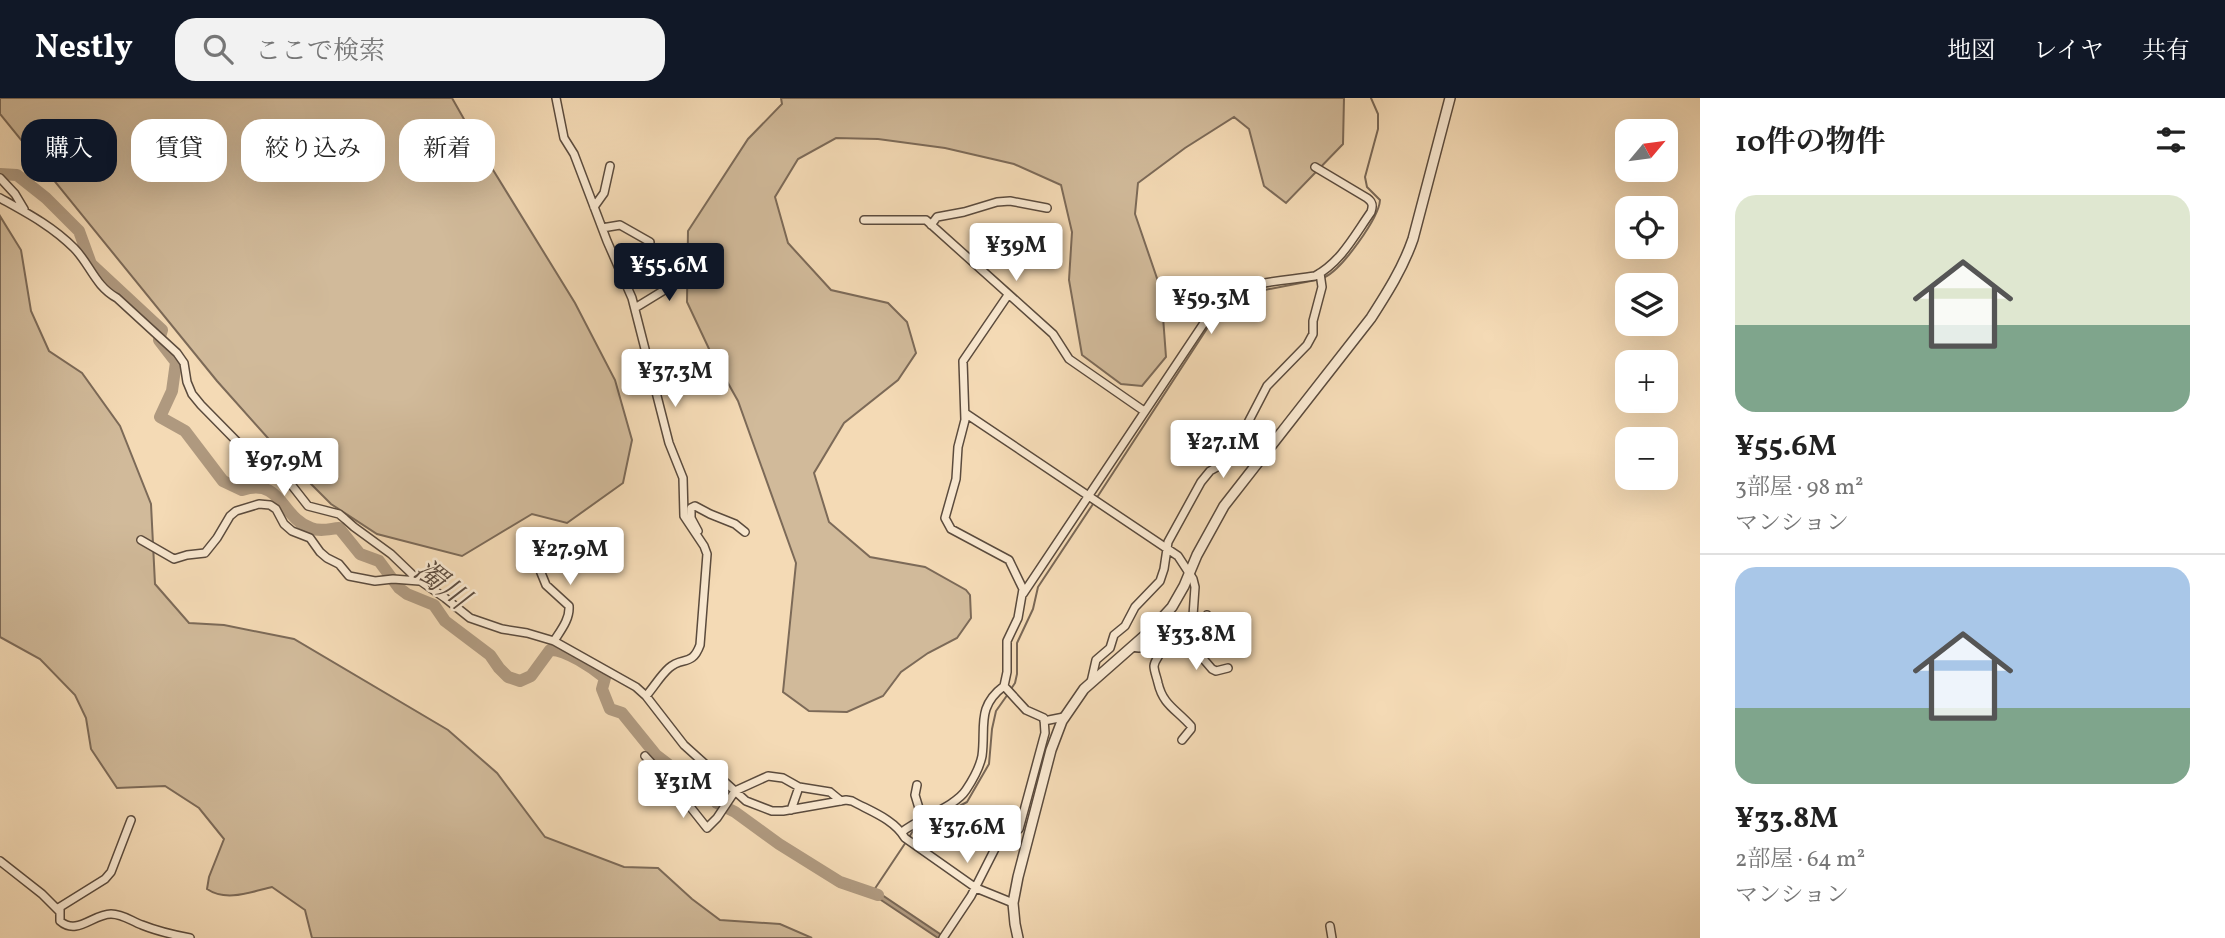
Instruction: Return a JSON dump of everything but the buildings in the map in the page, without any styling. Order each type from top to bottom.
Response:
[{"type":"street","points":[[556,98],[564,138],[635,308],[668,443],[684,482],[684,516],[707,554],[700,645],[696,655],[670,667],[646,696]]},
{"type":"street","points":[[1018,938],[1013,903],[1018,877],[1051,750],[1064,717],[1075,699],[1091,682],[1132,647],[1172,607],[1224,506],[1391,287],[1413,239],[1450,98]]},
{"type":"street","points":[[594,207],[604,193],[610,166]]},
{"type":"street","points":[[1091,682],[1096,660],[1110,648],[1115,635],[1125,626],[1135,607],[1160,581],[1167,549],[1201,482],[1210,471],[1228,461],[1267,386],[1307,345],[1312,334],[1321,277],[1340,256],[1371,212],[1371,201],[1315,167]]},
{"type":"street","points":[[0,178],[15,194],[24,210]]},
{"type":"street","points":[[0,198],[49,227],[76,250],[94,278],[108,293],[117,298],[177,353],[184,363],[192,394],[256,461],[279,469],[308,506],[339,514],[391,554],[419,581],[470,618],[502,629],[554,640],[636,687],[684,745],[746,801],[772,811],[852,801],[885,818],[906,837],[976,888],[1013,903]]},
{"type":"street","points":[[932,225],[937,217],[997,202],[1010,201],[1047,208]]},
{"type":"street","points":[[864,220],[926,220],[1053,334],[1069,359],[1144,411]]},
{"type":"street","points":[[602,228],[620,225],[650,243],[649,251]]},
{"type":"street","points":[[1023,595],[1093,500],[1144,411],[1222,299],[1246,287],[1321,277]]},
{"type":"street","points":[[635,308],[666,289],[665,283]]},
{"type":"street","points":[[944,935],[976,888],[1004,831],[1019,829],[1045,733],[1041,715],[1026,710],[1009,690],[1007,641],[1018,618],[1023,589],[1009,560],[951,529],[945,518],[956,478],[958,447],[965,420],[963,361],[1008,295]]},
{"type":"street","points":[[965,412],[1178,556],[1195,587],[1194,616],[1162,646],[1153,645],[1140,649],[1132,647]]},
{"type":"street","points":[[141,540],[174,559],[205,553],[236,511],[259,504],[270,505],[292,531],[310,538],[320,552],[339,564],[349,576],[374,581],[419,581]]},
{"type":"street","points":[[699,538],[690,512],[695,506],[745,532]]},
{"type":"street","points":[[521,540],[535,558],[546,585],[569,606],[570,612],[554,640]]},
{"type":"street","points":[[1182,630],[1204,629],[1208,623],[1207,615]]},
{"type":"street","points":[[1182,630],[1212,669],[1216,671],[1228,668]]},
{"type":"street","points":[[1162,646],[1154,669],[1160,694],[1191,726],[1182,740]]},
{"type":"street","points":[[906,837],[922,818],[959,799],[966,790],[981,758],[984,718],[995,692],[1009,690]]},
{"type":"street","points":[[1044,721],[1064,717]]},
{"type":"street","points":[[645,756],[707,828],[735,791],[768,776],[783,778],[799,787],[830,792],[841,801]]},
{"type":"street","points":[[917,785],[915,795],[922,818]]},
{"type":"street","points":[[791,810],[799,787]]},
{"type":"street","points":[[131,820],[111,872],[105,879],[60,907],[60,921],[66,926],[75,927],[105,914],[115,914],[159,931],[190,938]]},
{"type":"street","points":[[0,861],[42,894],[59,912]]},
{"type":"street","points":[[1330,926],[1332,938]]},
{"type":"shaded area","points":[[0,98],[452,98],[464,119],[399,119],[399,182],[495,182],[495,173],[575,303],[615,380],[632,440],[623,483],[567,523],[532,514],[462,556],[377,534],[331,504],[292,465],[217,381],[55,182],[117,182],[117,119],[21,119],[21,140],[0,114]]},
{"type":"shaded area","points":[[781,98],[1344,98],[1343,144],[1286,203],[1264,186],[1249,129],[1234,117],[1185,148],[1138,183],[1135,214],[1161,290],[1166,357],[1142,386],[1121,384],[1082,355],[1069,280],[1072,232],[1061,185],[1014,164],[945,148],[878,139],[836,138],[798,159],[775,197],[788,243],[831,290],[888,303],[907,322],[916,353],[898,380],[844,423],[814,473],[829,522],[870,557],[925,567],[966,590],[970,595],[971,618],[957,638],[928,653],[901,672],[883,696],[847,712],[809,711],[783,692],[796,563],[738,401],[687,302],[688,231],[748,139],[782,104]]},
{"type":"shaded area","points":[[0,216],[21,250],[31,311],[49,351],[82,373],[120,426],[151,504],[155,584],[189,623],[224,625],[294,639],[448,730],[497,773],[545,837],[624,867],[658,868],[720,920],[780,924],[812,938],[312,938],[305,910],[272,887],[230,895],[214,893],[207,889],[224,839],[199,808],[165,786],[117,788],[91,749],[86,718],[75,695],[40,659],[0,637]]},
{"type":"shaded area","points":[[863,888],[876,891],[946,938],[938,938]]},
{"type":"waterway","points":[[1325,277],[1350,254],[1378,208],[1380,200],[1367,187],[1365,177],[1378,129],[1378,114],[1371,98]]},
{"type":"waterway","name":"濁川","points":[[0,174],[17,175],[46,198],[79,231],[91,264],[162,330],[159,340],[176,362],[172,391],[160,417],[185,431],[223,481],[242,490],[255,487],[265,489],[274,494],[301,523],[311,528],[339,528],[360,554],[379,561],[399,588],[407,594],[434,605],[445,621],[490,655],[508,677],[520,681],[531,676],[550,650],[586,664],[605,678],[602,689],[610,709],[622,713],[656,755],[682,775],[702,781],[717,803],[735,812],[779,844],[840,882],[878,895]]},
{"type":"waterway","points":[[1096,499],[1223,304],[1234,296],[1316,280]]},
{"type":"waterway","points":[[1011,689],[1017,674],[1017,643],[1033,609],[1038,587],[1093,504]]},
{"type":"waterway","points":[[909,837],[913,831],[967,802],[989,764],[996,711],[1008,694]]},
{"type":"waterway","points":[[874,890],[906,842]]}]
